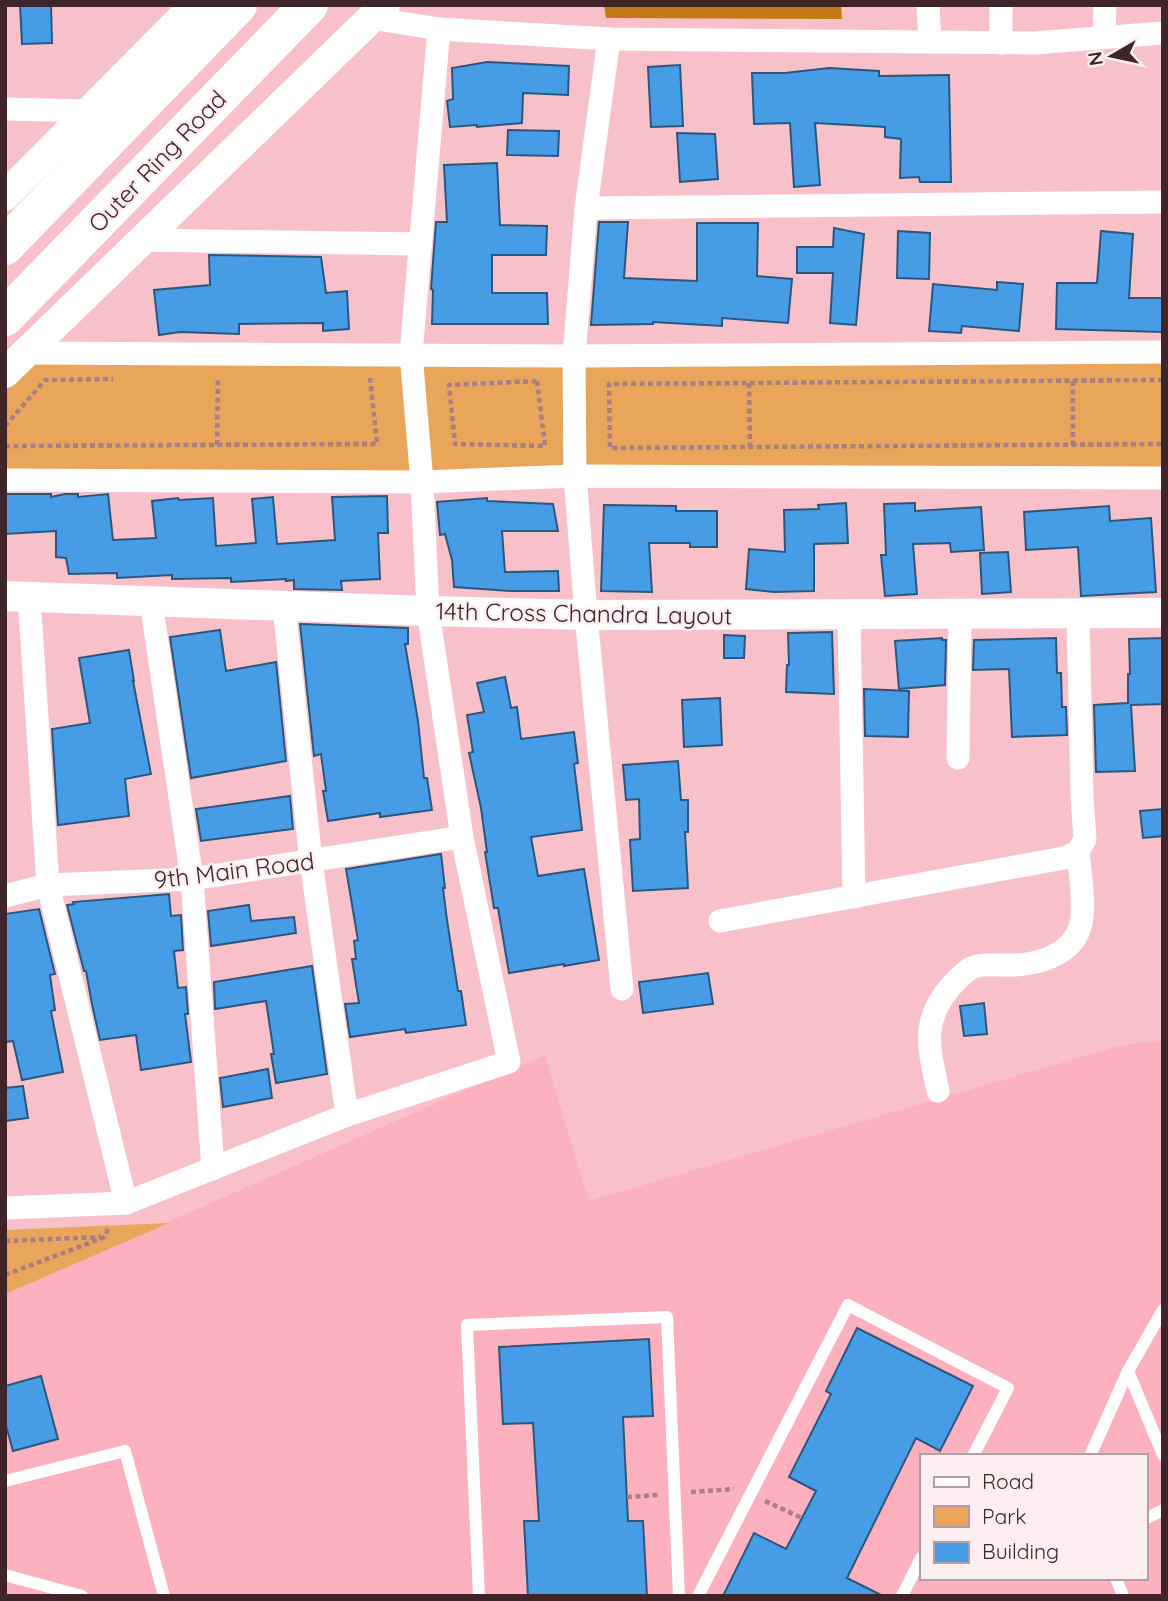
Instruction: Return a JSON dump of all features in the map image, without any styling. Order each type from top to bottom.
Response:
[{"type":"highway","name":"Outer Ring Road","points":[[5,246],[238,5]]},
{"type":"highway","name":"Outer Ring Road","points":[[5,317],[309,5]]},
{"type":"street","points":[[5,196],[195,5]]},
{"type":"street","points":[[928,5],[929,42]]},
{"type":"street","points":[[1001,5],[1001,43]]},
{"type":"street","points":[[1104,37],[1105,5]]},
{"type":"street","points":[[15,363],[378,12],[439,29],[609,39],[1034,43],[1163,33]]},
{"type":"street","points":[[5,1208],[121,1204],[347,1115],[509,1062],[462,837],[428,611],[422,482],[411,354],[439,29]]},
{"type":"street","points":[[609,39],[586,208],[574,356],[576,477],[586,615],[622,989]]},
{"type":"street","points":[[5,109],[89,111]]},
{"type":"street","points":[[586,208],[1163,202]]},
{"type":"street","points":[[141,240],[421,244]]},
{"type":"street","points":[[15,363],[411,354],[574,356],[1163,352]]},
{"type":"street","points":[[5,480],[422,482],[576,477],[1163,478]]},
{"type":"street","points":[[17,596],[48,886],[121,1204]]},
{"type":"street","name":"14th Cross Chandra Layout","points":[[17,596],[586,615],[1163,613]]},
{"type":"street","points":[[151,601],[192,879],[213,1169]]},
{"type":"street","points":[[284,606],[311,861],[347,1115]]},
{"type":"street","points":[[938,1091],[929,1047],[931,1017],[941,998],[961,975],[976,966],[1019,965],[1051,958],[1071,943],[1080,928],[1082,913],[1079,852],[1085,839],[1078,613]]},
{"type":"street","points":[[849,614],[854,897]]},
{"type":"street","points":[[958,758],[960,614]]},
{"type":"street","name":"9th Main Road","points":[[5,896],[48,886],[192,879],[462,837]]},
{"type":"street","points":[[720,921],[1064,859],[1079,852]]},
{"type":"lane","points":[[698,1596],[848,1305],[1008,1388],[975,1454]]},
{"type":"lane","points":[[1091,1454],[1128,1371],[1163,1310]]},
{"type":"lane","points":[[479,1596],[467,1325],[667,1317],[679,1596]]},
{"type":"lane","points":[[1128,1371],[1163,1455]]},
{"type":"lane","points":[[5,1481],[125,1451],[164,1596]]},
{"type":"lane","points":[[1147,1518],[1163,1510]]},
{"type":"lane","points":[[902,1596],[920,1560]]},
{"type":"lane","points":[[5,1574],[81,1596]]},
{"type":"path","points":[[5,446],[377,444],[370,377]]},
{"type":"path","points":[[217,445],[218,378]]},
{"type":"path","points":[[5,426],[45,380],[125,379]]},
{"type":"path","points":[[1163,380],[609,384],[610,448],[1163,444]]},
{"type":"path","points":[[537,381],[545,446],[456,444],[449,385],[537,381]]},
{"type":"path","points":[[1073,381],[1073,445]]},
{"type":"path","points":[[749,383],[750,447]]},
{"type":"path","points":[[5,1275],[105,1237],[121,1204]]},
{"type":"path","points":[[5,1241],[105,1237]]},
{"type":"path","points":[[690,1492],[740,1489]]},
{"type":"path","points":[[627,1497],[665,1494]]},
{"type":"path","points":[[765,1501],[802,1518]]},
{"type":"shaded area","points":[[604,5],[841,5],[842,19],[606,18]]},
{"type":"shaded area","points":[[1163,1040],[1163,1596],[5,1596],[5,1294],[545,1055],[589,1201],[1119,1046]]},
{"type":"green space","points":[[1163,352],[1163,478],[5,480],[5,373],[25,353]]},
{"type":"green space","points":[[169,1223],[5,1294],[5,1230]]},
{"type":"building","points":[[20,5],[51,5],[52,43],[22,44]]},
{"type":"building","points":[[487,62],[569,66],[568,95],[523,93],[522,123],[450,127],[447,101],[453,99],[452,68]]},
{"type":"building","points":[[680,65],[683,126],[651,127],[648,67]]},
{"type":"building","points":[[829,68],[879,71],[879,76],[949,75],[951,182],[920,182],[919,177],[900,178],[901,139],[885,137],[885,127],[815,123],[820,185],[794,187],[790,123],[754,124],[752,73],[785,73]]},
{"type":"building","points":[[508,130],[559,131],[558,156],[507,155]]},
{"type":"building","points":[[677,133],[715,134],[718,179],[680,182]]},
{"type":"building","points":[[497,163],[500,225],[547,226],[546,255],[492,255],[492,293],[547,293],[548,324],[432,324],[431,289],[436,222],[447,222],[444,165]]},
{"type":"building","points":[[599,222],[628,222],[624,278],[697,281],[697,223],[758,223],[757,276],[792,279],[788,323],[722,318],[722,326],[653,322],[591,325]]},
{"type":"building","points":[[834,228],[864,234],[856,325],[830,323],[833,273],[797,273],[797,247],[833,247]]},
{"type":"building","points":[[898,231],[930,233],[929,279],[897,278]]},
{"type":"building","points":[[1101,231],[1133,234],[1129,298],[1163,298],[1163,332],[1056,329],[1057,283],[1097,283]]},
{"type":"building","points":[[209,255],[321,257],[326,293],[347,291],[349,329],[323,331],[323,323],[239,324],[239,334],[180,332],[159,335],[154,290],[210,285]]},
{"type":"building","points":[[997,282],[1023,284],[1019,331],[962,326],[961,333],[929,331],[933,284],[997,290]]},
{"type":"building","points":[[5,494],[51,494],[51,497],[78,494],[78,497],[108,494],[113,540],[156,538],[152,501],[213,498],[216,546],[256,543],[252,499],[273,497],[277,544],[335,540],[332,497],[387,496],[388,533],[378,533],[380,579],[341,581],[342,590],[294,589],[294,580],[286,579],[231,582],[231,578],[172,579],[172,575],[117,578],[117,573],[69,574],[66,558],[56,557],[56,531],[5,534]]},
{"type":"building","points":[[487,498],[487,501],[553,504],[558,531],[502,531],[505,572],[558,571],[559,591],[454,587],[452,560],[445,534],[440,535],[437,502]]},
{"type":"building","points":[[846,503],[848,543],[814,544],[814,591],[774,592],[746,589],[749,549],[785,552],[784,510],[819,509],[818,505]]},
{"type":"building","points":[[915,503],[915,511],[981,507],[984,550],[951,552],[950,543],[913,544],[917,594],[885,596],[881,555],[886,555],[884,504]]},
{"type":"building","points":[[604,505],[676,506],[676,511],[717,511],[717,547],[690,547],[690,543],[649,543],[652,592],[601,591]]},
{"type":"building","points":[[1109,506],[1110,521],[1151,518],[1156,592],[1081,596],[1078,547],[1026,550],[1024,512]]},
{"type":"building","points":[[1008,552],[1011,592],[982,594],[980,553]]},
{"type":"building","points":[[300,624],[408,628],[408,644],[405,644],[424,778],[427,778],[432,810],[380,817],[380,813],[328,821],[321,754],[314,756]]},
{"type":"building","points":[[220,630],[226,671],[276,662],[286,761],[191,778],[170,637]]},
{"type":"building","points":[[832,632],[834,694],[786,692],[788,633]]},
{"type":"building","points":[[724,635],[745,636],[744,658],[724,658]]},
{"type":"building","points":[[1056,638],[1057,673],[1061,673],[1062,707],[1066,707],[1067,735],[1012,737],[1009,669],[973,670],[974,640]]},
{"type":"building","points":[[1163,638],[1163,704],[1131,705],[1135,771],[1096,772],[1094,705],[1128,703],[1129,639]]},
{"type":"building","points":[[946,640],[945,685],[899,689],[895,641]]},
{"type":"building","points":[[129,650],[151,774],[125,779],[129,816],[58,825],[52,729],[90,723],[79,658]]},
{"type":"building","points":[[505,677],[511,708],[517,707],[521,739],[574,732],[578,763],[574,764],[582,830],[531,837],[538,876],[584,869],[599,960],[509,973],[498,908],[494,908],[481,808],[469,753],[473,752],[467,715],[484,712],[477,683]]},
{"type":"building","points":[[864,689],[909,691],[908,737],[865,736]]},
{"type":"building","points":[[720,698],[722,745],[684,747],[682,700]]},
{"type":"building","points":[[678,761],[681,800],[688,800],[688,832],[685,832],[688,888],[633,891],[630,840],[640,839],[639,799],[626,800],[623,765]]},
{"type":"building","points":[[290,796],[293,829],[201,841],[196,809]]},
{"type":"building","points":[[1163,809],[1163,836],[1143,838],[1140,811]]},
{"type":"building","points":[[441,854],[447,920],[466,1025],[406,1033],[405,1029],[350,1037],[345,1004],[359,1003],[352,959],[356,959],[354,941],[358,940],[346,869]]},
{"type":"building","points":[[169,894],[171,916],[181,915],[183,950],[174,951],[178,988],[186,987],[188,1014],[185,1014],[191,1062],[141,1070],[136,1035],[100,1040],[86,971],[67,905],[74,904],[73,902]]},
{"type":"building","points":[[249,905],[251,921],[294,917],[296,933],[211,946],[208,911]]},
{"type":"building","points":[[39,909],[55,974],[50,975],[55,1010],[51,1011],[63,1072],[22,1080],[13,1041],[5,1042],[5,914]]},
{"type":"building","points":[[312,966],[327,1074],[276,1083],[266,1001],[215,1009],[214,982]]},
{"type":"building","points":[[708,973],[713,1004],[643,1013],[639,982]]},
{"type":"building","points":[[984,1003],[987,1034],[964,1036],[960,1006]]},
{"type":"building","points":[[268,1069],[272,1098],[223,1107],[220,1078]]},
{"type":"building","points":[[23,1086],[28,1118],[5,1121],[5,1088]]},
{"type":"building","points":[[857,1328],[973,1386],[940,1451],[916,1438],[847,1578],[883,1596],[723,1596],[754,1533],[786,1549],[816,1491],[789,1477],[831,1394],[826,1391]]},
{"type":"building","points":[[649,1339],[653,1416],[623,1417],[628,1521],[643,1521],[647,1596],[528,1596],[524,1521],[539,1521],[533,1423],[503,1424],[499,1347]]},
{"type":"building","points":[[41,1376],[58,1439],[13,1451],[5,1422],[5,1386]]}]
